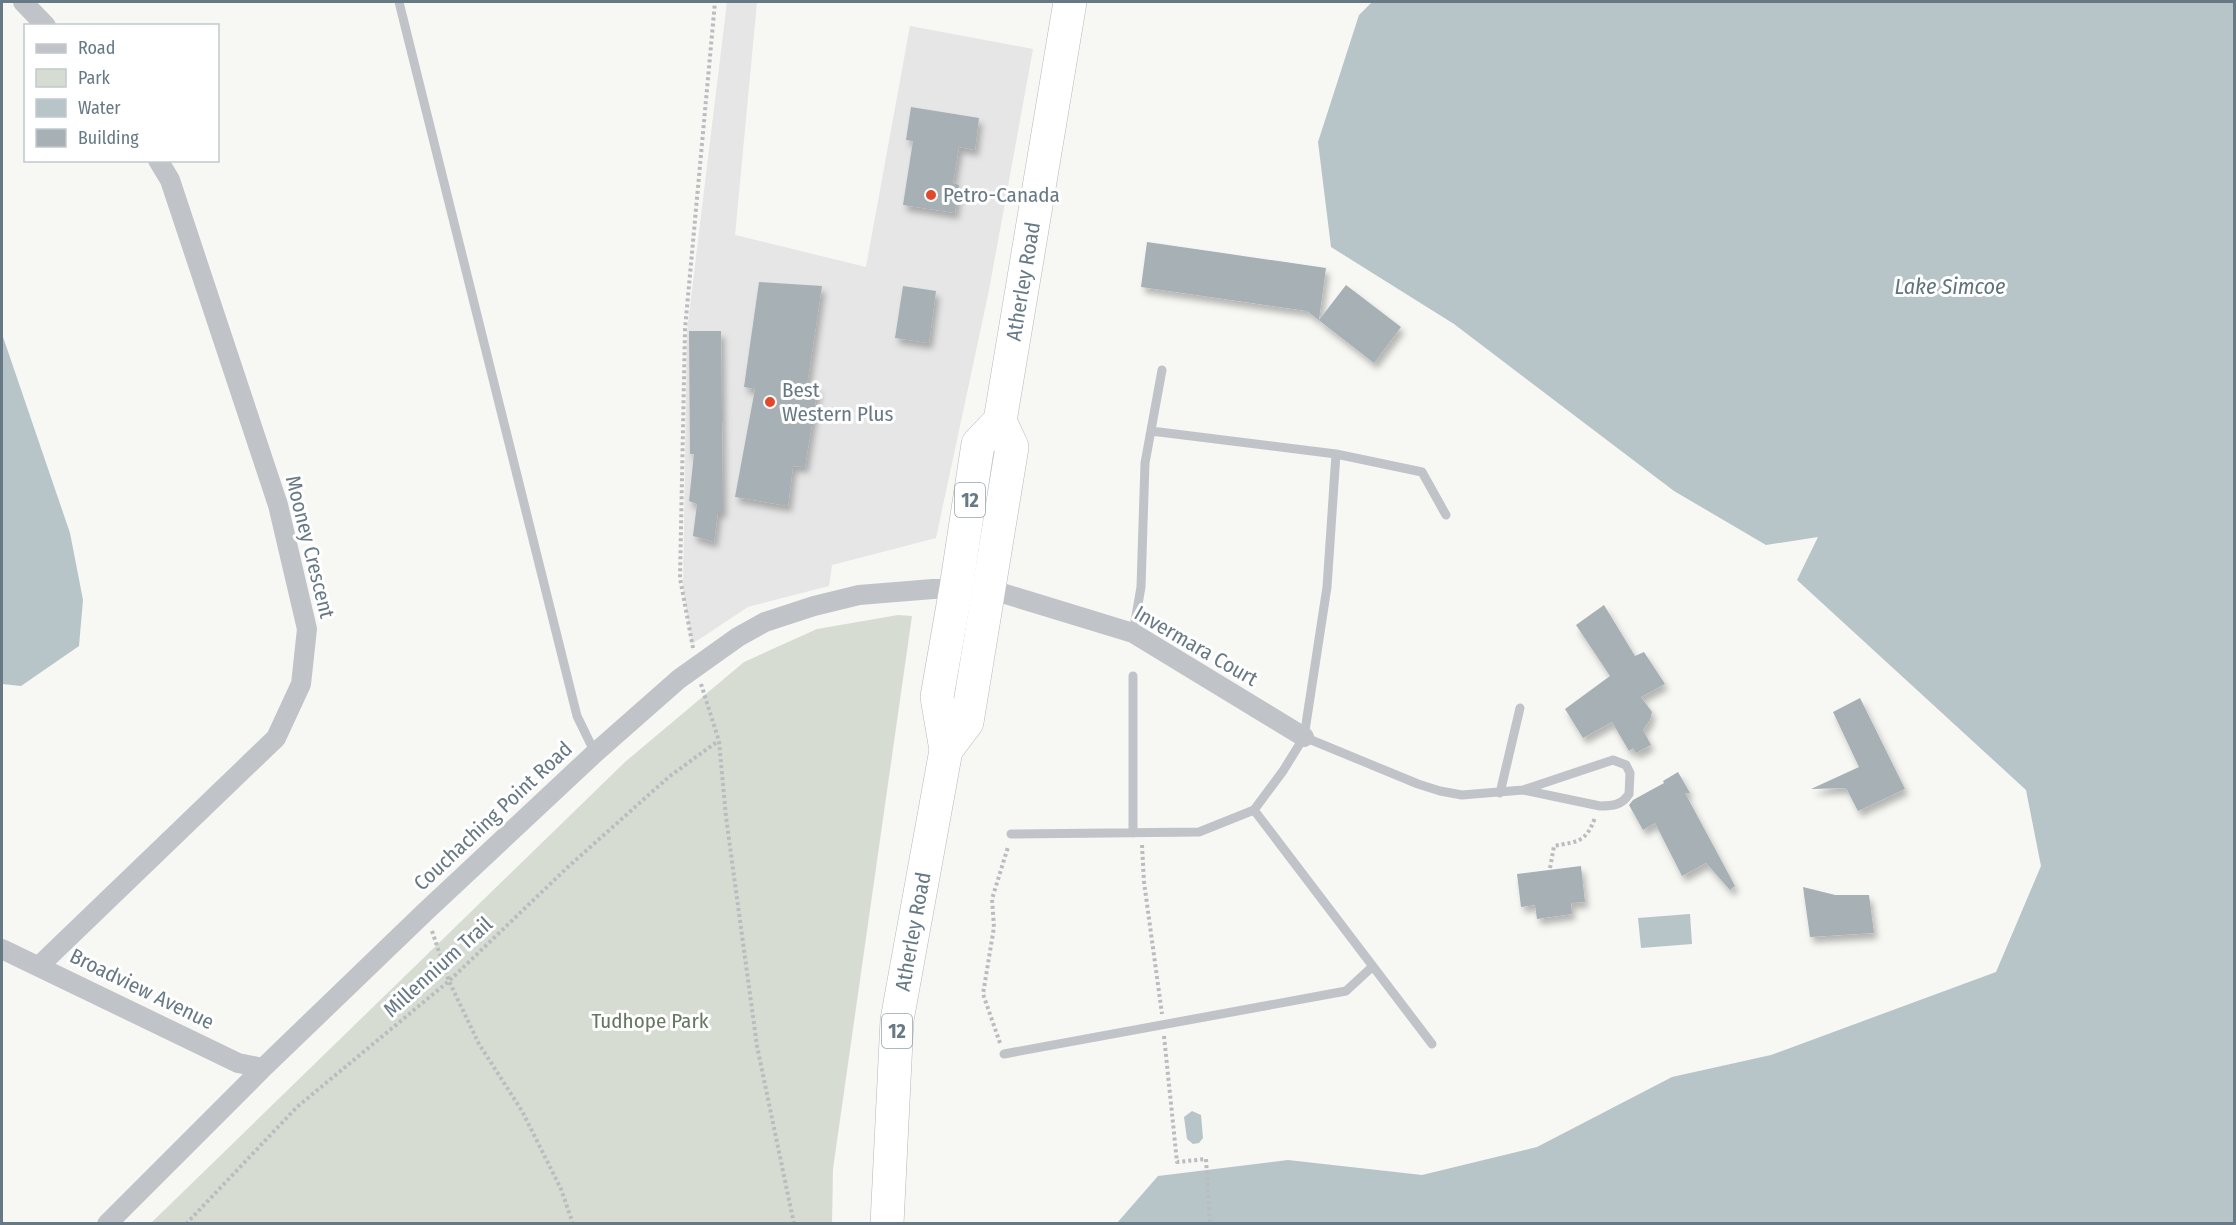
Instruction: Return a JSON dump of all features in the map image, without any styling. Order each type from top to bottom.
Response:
[{"type":"highway","name":"Atherley Road","points":[[887,1224],[897,1020],[946,750],[937,698],[978,444],[1000,421],[1070,2]]},
{"type":"highway","name":"Atherley Road","points":[[946,750],[967,722],[989,589],[1012,447],[1000,421]]},
{"type":"street","points":[[23,2],[44,24]]},
{"type":"street","name":"Mooney Crescent","points":[[39,966],[276,738],[301,684],[307,628],[278,505],[170,180],[159,162]]},
{"type":"street","name":"Couchaching Point Road","points":[[107,1224],[263,1068],[425,912],[595,753],[696,667],[738,637],[765,622],[814,606],[859,595],[956,588],[989,589]]},
{"type":"street","name":"Invermara Court","points":[[989,589],[1133,633],[1304,737]]},
{"type":"street","name":"Broadview Avenue","points":[[2,949],[238,1063],[263,1068]]},
{"type":"lane","points":[[399,2],[577,716],[595,753]]},
{"type":"lane","points":[[1133,633],[1141,587],[1145,463],[1162,370]]},
{"type":"lane","points":[[1151,431],[1336,454],[1422,472],[1446,515]]},
{"type":"lane","points":[[1011,834],[1199,832],[1254,810],[1283,771],[1304,737],[1327,587],[1336,454]]},
{"type":"lane","points":[[1133,676],[1133,833]]},
{"type":"lane","points":[[1500,793],[1520,708]]},
{"type":"lane","points":[[1304,737],[1418,784],[1462,795],[1522,790],[1613,760],[1626,765],[1629,773],[1629,794],[1620,804],[1600,806],[1522,790]]},
{"type":"lane","points":[[1254,810],[1432,1044]]},
{"type":"lane","points":[[1004,1054],[1346,991],[1372,967]]},
{"type":"path","points":[[715,2],[685,329],[680,578],[696,667],[719,741],[726,817],[757,1046],[794,1224]]},
{"type":"path","name":"Millennium Trail","points":[[186,1224],[297,1107],[449,981],[570,866],[670,776],[719,741]]},
{"type":"path","points":[[1550,868],[1554,846],[1581,841],[1588,835],[1600,806]]},
{"type":"path","points":[[1004,1054],[983,994],[994,927],[992,899],[1011,834]]},
{"type":"path","points":[[425,912],[449,981],[479,1044],[522,1111],[561,1189],[573,1224]]},
{"type":"path","points":[[1207,1170],[1210,1224]]},
{"type":"shaded area","points":[[727,2],[757,2],[735,235],[866,267],[910,26],[1033,49],[989,290],[936,538],[832,565],[829,586],[748,607],[692,644],[683,587],[687,331]]},
{"type":"green space","name":"Tudhope Park","points":[[898,615],[912,616],[833,1169],[832,1223],[151,1223],[625,762],[744,662],[817,629]]},
{"type":"water","name":"Lake Simcoe","points":[[1372,2],[2234,2],[2234,1223],[1117,1223],[1158,1176],[1288,1160],[1422,1175],[1537,1147],[1672,1077],[1771,1055],[1996,972],[2041,866],[2026,790],[1797,580],[1818,537],[1766,545],[1674,491],[1454,324],[1331,247],[1318,142],[1359,15]]},
{"type":"water","points":[[2,334],[70,533],[83,600],[79,646],[21,686],[2,684]]},
{"type":"water","points":[[1690,914],[1692,944],[1641,948],[1638,918]]},
{"type":"water","points":[[1192,1111],[1201,1115],[1203,1138],[1199,1143],[1193,1144],[1187,1139],[1184,1117]]},
{"type":"building","points":[[911,107],[979,118],[975,150],[959,147],[953,183],[959,185],[955,213],[903,205],[913,141],[906,140]]},
{"type":"building","points":[[1147,242],[1326,268],[1319,320],[1346,285],[1401,327],[1374,363],[1307,311],[1141,287]]},
{"type":"building","points":[[759,282],[822,286],[807,385],[818,387],[805,467],[793,466],[788,506],[735,497],[755,389],[744,387]]},
{"type":"building","points":[[903,286],[936,291],[929,343],[895,338]]},
{"type":"building","points":[[689,331],[721,331],[723,512],[718,512],[714,542],[693,536],[697,504],[689,501],[694,454],[690,454]]},
{"type":"building","points":[[1604,605],[1635,656],[1644,652],[1665,684],[1641,697],[1652,712],[1643,730],[1651,745],[1636,753],[1633,748],[1629,751],[1612,722],[1583,738],[1565,709],[1610,676],[1576,625]]},
{"type":"building","points":[[1860,698],[1905,789],[1858,811],[1846,788],[1811,789],[1859,767],[1833,712]]},
{"type":"building","points":[[1678,772],[1690,793],[1685,793],[1735,886],[1730,890],[1706,863],[1682,876],[1655,823],[1643,830],[1629,805],[1633,800],[1664,783],[1663,781]]},
{"type":"building","points":[[1581,866],[1585,902],[1571,903],[1572,914],[1537,919],[1535,905],[1521,907],[1517,874]]},
{"type":"building","points":[[1803,887],[1835,895],[1869,895],[1874,933],[1810,937]]},
{"type":"place","name":"Petro-Canada","points":[[931,195]]},
{"type":"place","name":"Best Western Plus","points":[[770,402]]}]
